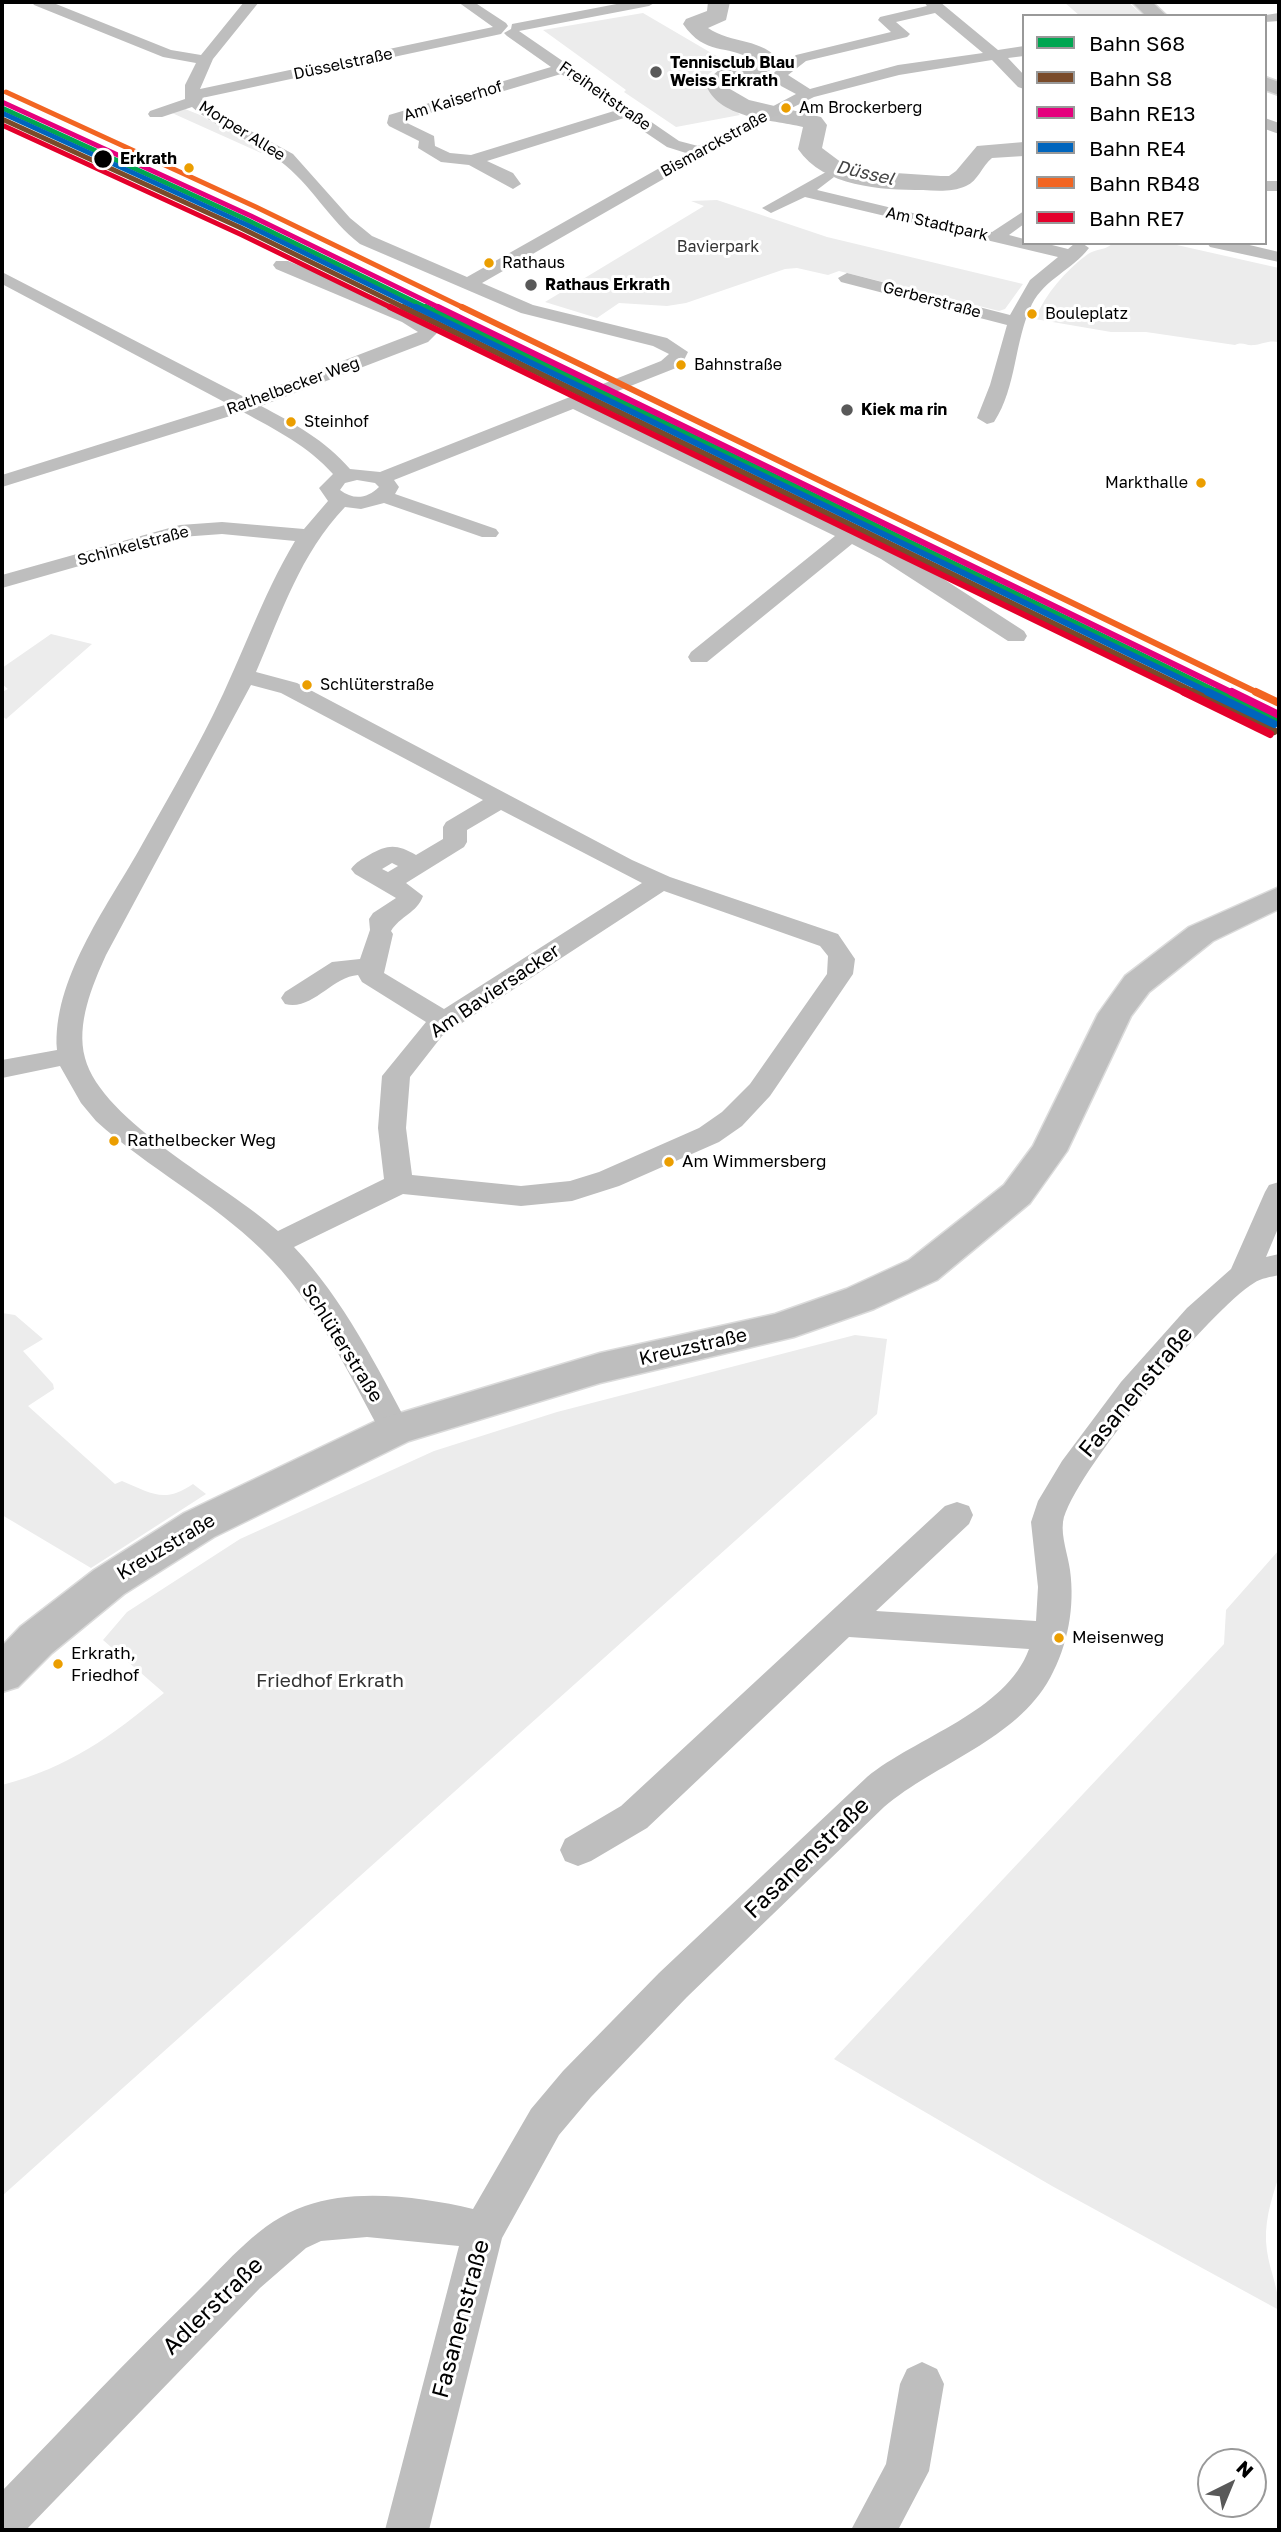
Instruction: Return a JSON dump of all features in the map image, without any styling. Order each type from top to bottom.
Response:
[{"type":"main road","points":[[1141,2],[1156,14]]},
{"type":"main road","name":"Kreuzstraße","points":[[2,1674],[36,1640],[109,1582],[199,1525],[395,1430],[600,1368],[780,1327],[860,1299],[923,1270],[1017,1194],[1049,1151],[1115,1014],[1137,984],[1201,934],[1279,897]]},
{"type":"street","points":[[39,2],[168,54],[206,60]]},
{"type":"street","name":"Morper Allee","points":[[192,98],[192,82],[251,2]]},
{"type":"street","name":"Freiheitstraße","points":[[465,2],[673,144],[701,152]]},
{"type":"street","name":"Düsselstraße","points":[[192,98],[223,89],[629,3],[649,2]]},
{"type":"street","points":[[808,94],[787,83],[779,75],[801,58],[902,34],[885,20],[934,5],[1022,81]]},
{"type":"street","name":"Bismarckstraße","points":[[467,285],[757,119],[808,94],[898,70],[1022,51]]},
{"type":"street","name":"Am Kaiserhof","points":[[513,184],[508,177],[472,160],[447,158],[426,148],[428,139],[395,123],[394,118],[565,68]]},
{"type":"street","name":"Morper Allee","points":[[156,114],[192,98]]},
{"type":"street","name":"Morper Allee","points":[[192,98],[281,154],[319,192],[353,232],[467,285]]},
{"type":"street","name":"Am Kaiserhof","points":[[472,160],[626,112]]},
{"type":"street","points":[[771,208],[827,177]]},
{"type":"street","name":"Am Stadtpark","points":[[803,191],[1022,241]]},
{"type":"street","points":[[996,237],[1022,218]]},
{"type":"street","name":"Am Stadtpark","points":[[1051,245],[1079,249]]},
{"type":"street","points":[[1225,245],[1279,257]]},
{"type":"street","points":[[987,418],[1000,385],[1022,306],[1036,284],[1079,249]]},
{"type":"street","name":"Rathelbecker Weg","points":[[2,481],[246,405],[428,333],[424,327],[388,308],[282,265]]},
{"type":"street","points":[[2,277],[294,431],[325,453],[345,476]]},
{"type":"street","name":"Gerberstraße","points":[[847,278],[1017,322]]},
{"type":"street","points":[[467,285],[552,317],[660,342],[678,352],[674,362],[668,365],[382,487],[363,503],[340,500],[333,496],[329,488],[345,476],[368,474],[382,487],[489,533]]},
{"type":"street","points":[[576,403],[850,535],[928,578],[1016,636]]},
{"type":"street","points":[[2,1069],[69,1056],[69,1032],[77,992],[97,947],[192,777],[244,676],[289,570],[308,537],[340,500]]},
{"type":"street","name":"Schinkelstraße","points":[[2,582],[180,531],[222,528],[308,537]]},
{"type":"street","points":[[699,657],[850,535]]},
{"type":"street","points":[[244,676],[289,688],[623,865],[662,882],[819,935],[841,951],[844,963],[840,974],[760,1090],[732,1119],[709,1135],[609,1179],[572,1191],[521,1196],[399,1184],[274,1245]]},
{"type":"street","points":[[444,1021],[371,976],[382,919],[408,902],[410,896],[364,869],[393,852],[416,866],[455,842],[455,827],[500,800]]},
{"type":"street","name":"Am Baviersacker","points":[[399,1184],[392,1128],[396,1076],[432,1030],[662,882]]},
{"type":"street","points":[[294,998],[341,968],[371,966]]},
{"type":"street","name":"Schlüterstraße","points":[[69,1056],[85,1087],[108,1116],[132,1138],[180,1171],[274,1245],[320,1302],[395,1430]]},
{"type":"street","points":[[1243,1276],[1273,1230],[1279,1192]]},
{"type":"street","name":"Fasanenstraße","points":[[407,2530],[483,2232],[545,2122],[577,2084],[673,1985],[871,1796],[905,1769],[988,1718],[1014,1698],[1037,1670],[1049,1636],[1055,1595],[1047,1520],[1073,1468],[1150,1367],[1243,1276],[1279,1264]]},
{"type":"street","points":[[578,1850],[634,1816],[957,1515]]},
{"type":"street","points":[[842,1623],[1049,1636]]},
{"type":"street","name":"Adlerstraße","points":[[2,2523],[173,2344],[272,2248],[306,2226],[344,2216],[461,2225],[483,2232]]},
{"type":"street","points":[[873,2530],[907,2471],[922,2384]]},
{"type":"green space","points":[[1064,2],[1128,2],[1142,14],[1078,14]]},
{"type":"green space","name":"Tennisclub Blau Weiss Erkrath","points":[[643,13],[725,61],[705,77],[740,115],[676,127],[624,92],[626,90],[543,30]]},
{"type":"green space","points":[[185,109],[200,115],[264,152],[172,113]]},
{"type":"green space","name":"Bavierpark","points":[[717,200],[827,237],[1023,284],[1005,309],[999,311],[839,271],[828,275],[797,268],[785,269],[686,303],[667,306],[619,303],[597,318],[545,302],[704,206],[691,201]]},
{"type":"green space","points":[[1177,245],[1279,268],[1279,342],[1235,345],[1146,332],[1111,332],[1035,319],[1051,291],[1072,268],[1088,254],[1107,247]]},
{"type":"green space","points":[[51,634],[92,644],[6,719],[2,716],[2,692],[8,689],[2,684],[2,668]]},
{"type":"green space","points":[[2,1313],[15,1315],[43,1339],[23,1351],[53,1384],[54,1389],[28,1406],[115,1484],[122,1481],[165,1495],[174,1494],[193,1484],[206,1494],[91,1568],[2,1515]]},
{"type":"green space","name":"Friedhof Erkrath","points":[[855,1335],[887,1339],[877,1414],[2,2196],[2,1785],[69,1760],[107,1737],[164,1693],[103,1640],[127,1612],[240,1539],[434,1451],[557,1412]]},
{"type":"green space","points":[[1279,1550],[1279,2176],[1268,2213],[1266,2241],[1279,2310],[1052,2186],[834,2059],[1224,1644],[1226,1610]]},
{"type":"waterway","name":"Düssel","points":[[719,2],[718,15],[694,24],[700,33],[719,43],[753,51],[769,62],[757,69],[722,77],[716,82],[719,92],[728,99],[756,110],[813,122],[815,125],[810,149],[820,160],[833,168],[881,181],[950,183],[964,176],[986,151],[1022,149]]},
{"type":"rail line","name":"RB48","points":[[6,92],[256,207],[1279,703]]},
{"type":"rail line","name":"RE13","points":[[2,102],[251,216],[1279,715]]},
{"type":"rail line","name":"S68","points":[[2,108],[243,218],[1279,722]]},
{"type":"rail line","name":"RE4","points":[[2,113],[247,225],[1274,724]]},
{"type":"rail line","name":"S8","points":[[2,119],[239,227],[1274,731]]},
{"type":"rail line","name":"RE7","points":[[2,125],[242,235],[1270,734]]},
{"type":"place","name":"Tennisclub Blau Weiss Erkrath","points":[[656,72]]},
{"type":"place","name":"Am Brockerberg","points":[[786,108]]},
{"type":"place","name":"Erkrath","points":[[103,159]]},
{"type":"place","name":"Rathaus","points":[[489,263]]},
{"type":"place","name":"Rathaus Erkrath","points":[[531,285]]},
{"type":"place","name":"Bouleplatz","points":[[1032,314]]},
{"type":"place","name":"Bahnstraße","points":[[681,365]]},
{"type":"place","name":"Kiek ma rin","points":[[847,410]]},
{"type":"place","name":"Steinhof","points":[[291,422]]},
{"type":"place","name":"Markthalle","points":[[1201,483]]},
{"type":"place","name":"Schlüterstraße","points":[[307,685]]},
{"type":"place","name":"Rathelbecker Weg","points":[[114,1141]]},
{"type":"place","name":"Am Wimmersberg","points":[[669,1162]]},
{"type":"place","name":"Meisenweg","points":[[1059,1638]]},
{"type":"place","name":"Erkrath, Friedhof","points":[[58,1664]]}]
